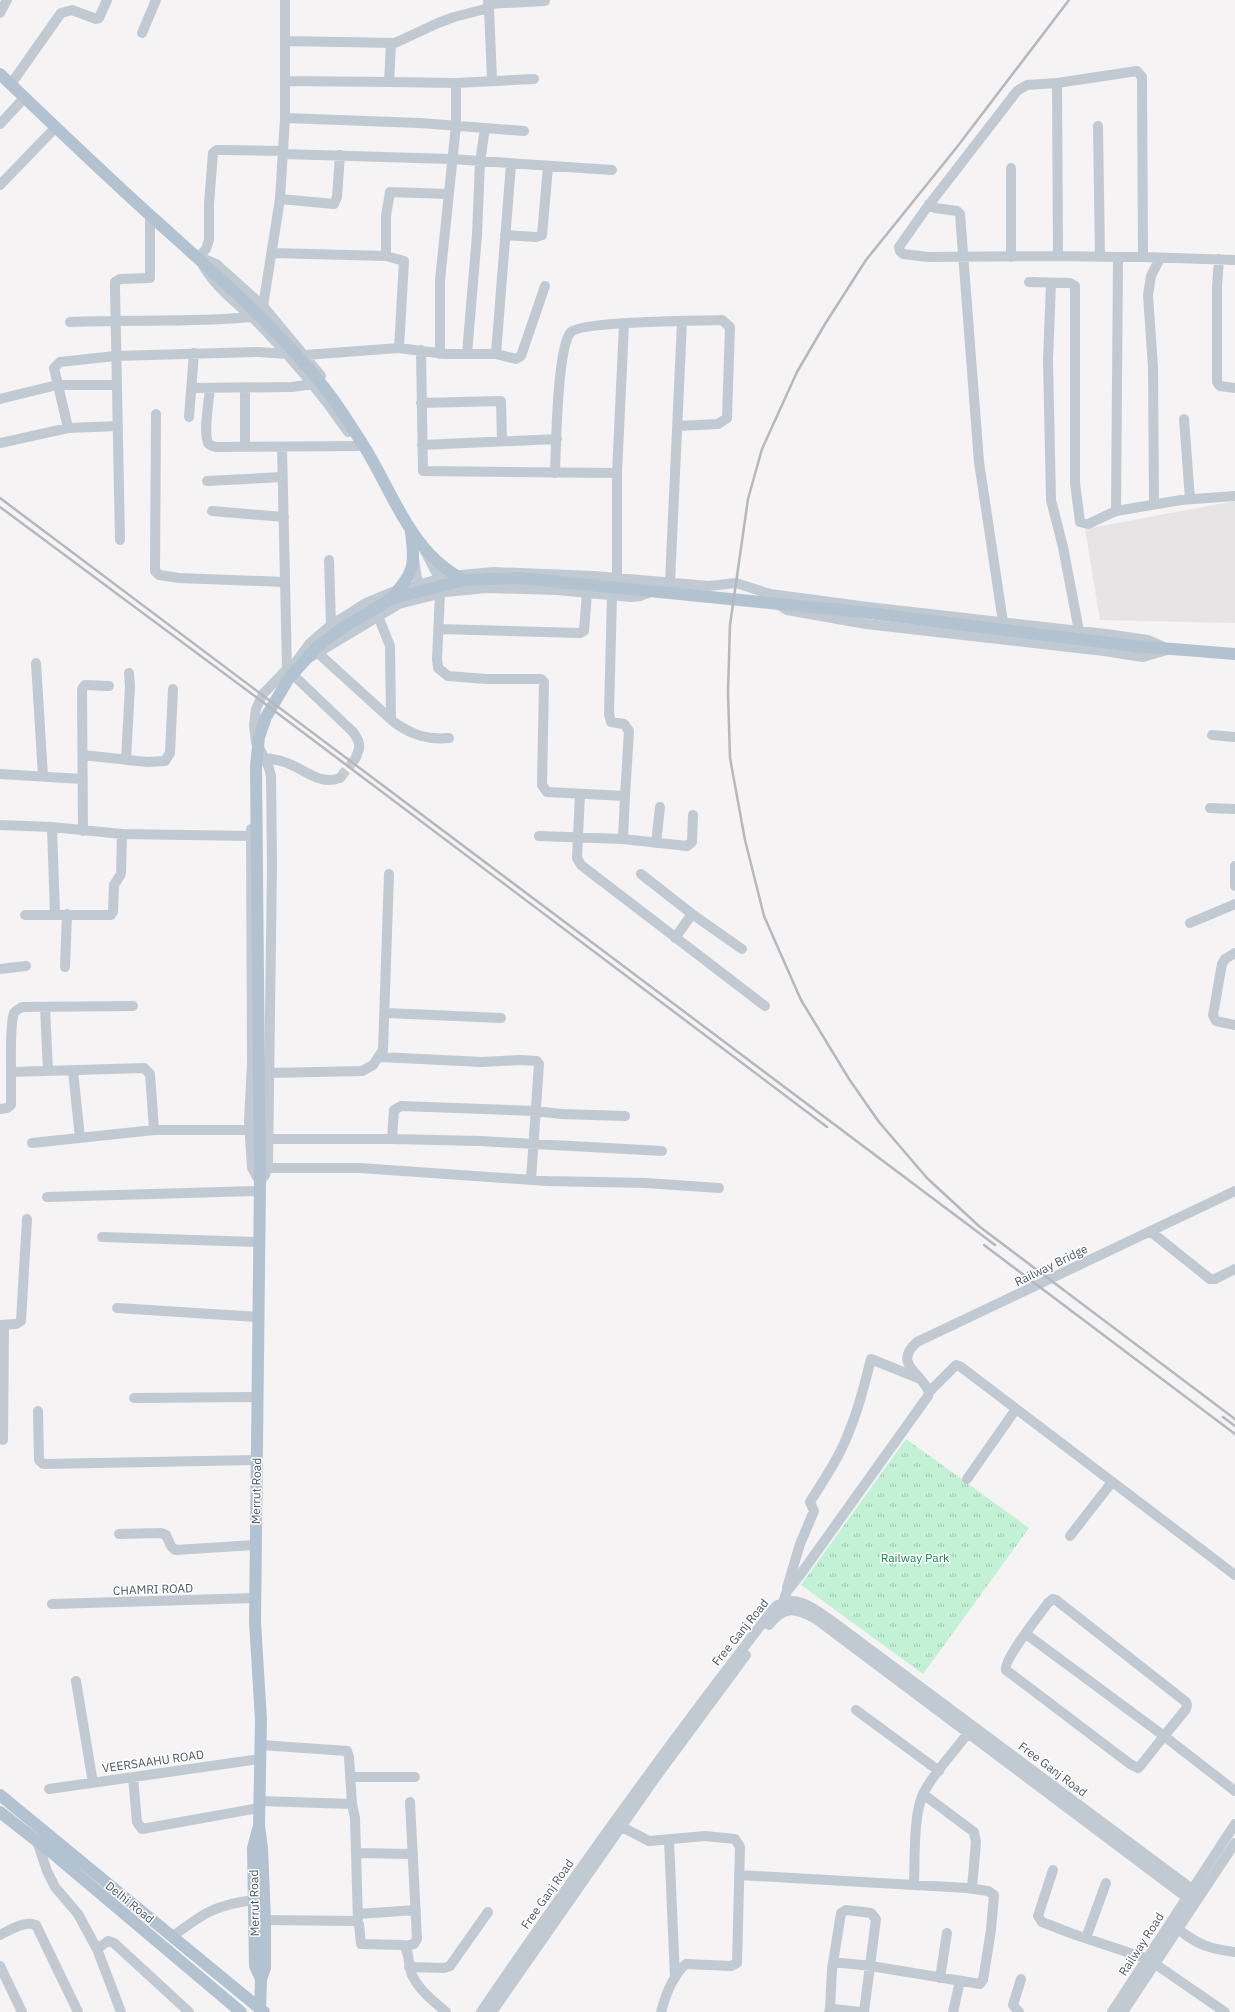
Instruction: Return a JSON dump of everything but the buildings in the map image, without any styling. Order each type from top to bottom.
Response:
[{"type":"main road","points":[[0,74],[150,216],[202,262],[305,365],[333,399],[369,454],[411,533],[429,554],[453,575],[464,580]]},
{"type":"main road","points":[[391,599],[413,567],[411,533]]},
{"type":"main road","points":[[391,599],[464,580],[518,578],[868,613],[1135,646],[1205,650],[1235,654]]},
{"type":"main road","name":"Merrut Road","points":[[261,2011],[261,1979],[265,1968],[265,1920],[262,1848],[259,1826],[261,1745],[255,1598],[260,1187],[256,766],[259,737],[272,705],[289,678],[318,646],[367,612],[391,599]]},
{"type":"main road","name":"Delhi Road","points":[[0,1795],[33,1833],[238,2011]]},
{"type":"main road","name":"Delhi Road","points":[[0,1813],[33,1833],[172,1937],[261,2011]]},
{"type":"main road","name":"Merrut Road","points":[[259,1826],[253,1848],[255,1966],[261,1979]]},
{"type":"street","points":[[0,13],[7,0]]},
{"type":"street","points":[[11,84],[61,13],[72,10],[96,19],[101,16],[107,0]]},
{"type":"street","points":[[142,33],[156,0]]},
{"type":"street","points":[[263,306],[280,199],[285,118],[285,0]]},
{"type":"street","points":[[285,41],[400,42],[454,16],[488,4],[545,1]]},
{"type":"street","points":[[488,4],[492,80]]},
{"type":"street","points":[[389,82],[391,43]]},
{"type":"street","points":[[1143,257],[1142,77],[1137,71],[1057,83],[1027,85],[1017,90],[900,243],[900,251],[903,254],[928,257],[1058,256],[1235,260]]},
{"type":"street","points":[[285,81],[456,83],[534,79]]},
{"type":"street","points":[[440,354],[440,280],[456,125],[456,83]]},
{"type":"street","points":[[1057,83],[1058,256]]},
{"type":"street","points":[[0,124],[25,97]]},
{"type":"street","points":[[285,118],[456,125],[524,131]]},
{"type":"street","points":[[1098,126],[1100,257]]},
{"type":"street","points":[[0,185],[56,127]]},
{"type":"street","points":[[467,354],[477,235],[480,162],[485,128]]},
{"type":"street","points":[[420,598],[416,566],[406,530],[395,508],[358,446],[313,384],[287,354],[214,282],[202,262],[209,240],[209,204],[213,153],[217,150],[225,150],[452,159],[548,167],[612,170]]},
{"type":"street","points":[[280,199],[334,204],[340,155]]},
{"type":"street","points":[[496,354],[511,164]]},
{"type":"street","points":[[505,235],[536,237],[542,235],[548,167]]},
{"type":"street","points":[[1011,168],[1012,257]]},
{"type":"street","points":[[386,256],[386,216],[390,192],[448,194]]},
{"type":"street","points":[[929,204],[936,208],[957,211],[960,214],[979,462],[1003,622]]},
{"type":"street","points":[[120,540],[117,385],[115,356],[115,282],[120,279],[149,279],[152,276],[150,216]]},
{"type":"street","points":[[272,253],[381,258],[386,256],[404,261],[398,348]]},
{"type":"street","points":[[1116,511],[1118,257]]},
{"type":"street","points":[[1154,504],[1153,367],[1148,295],[1151,276],[1160,258]]},
{"type":"street","points":[[1219,259],[1217,287],[1216,382],[1220,386],[1235,388]]},
{"type":"street","points":[[202,262],[207,260],[216,264],[263,306],[305,355],[363,436],[406,510],[439,579],[443,593],[439,629],[438,668],[448,676],[486,679],[541,680],[544,682],[542,785],[547,792],[625,796]]},
{"type":"street","points":[[1029,282],[1070,283],[1075,286],[1075,483],[1080,522],[1088,524],[1116,511],[1154,504],[1190,499],[1235,496]]},
{"type":"street","points":[[1051,282],[1048,360],[1051,500],[1063,547],[1079,631]]},
{"type":"street","points":[[305,355],[398,348],[421,350],[440,354],[496,354],[516,359],[520,356],[545,286]]},
{"type":"street","points":[[70,322],[115,320],[221,320],[251,317]]},
{"type":"street","points":[[555,473],[562,365],[567,339],[572,331],[580,328],[624,324],[722,320],[730,327],[728,415],[725,420],[718,424],[678,426]]},
{"type":"street","points":[[669,582],[682,322]]},
{"type":"street","points":[[617,578],[617,473],[624,324]]},
{"type":"street","points":[[421,350],[422,470],[425,473],[617,473]]},
{"type":"street","points":[[68,428],[54,368],[60,362],[115,356],[194,353],[287,354]]},
{"type":"street","points":[[189,417],[194,353]]},
{"type":"street","points":[[192,388],[246,388],[313,384]]},
{"type":"street","points":[[0,399],[57,385],[117,385]]},
{"type":"street","points":[[210,388],[207,428],[209,444],[216,447],[358,446]]},
{"type":"street","points":[[245,447],[246,388]]},
{"type":"street","points":[[421,402],[501,401],[502,440]]},
{"type":"street","points":[[156,414],[156,571],[160,575],[179,578],[284,582]]},
{"type":"street","points":[[1184,419],[1190,499]]},
{"type":"street","points":[[0,443],[68,428],[118,426]]},
{"type":"street","points":[[422,445],[502,440],[557,439]]},
{"type":"street","points":[[282,447],[287,669],[353,732],[360,742],[360,749],[355,759]]},
{"type":"street","points":[[207,481],[282,478]]},
{"type":"street","points":[[212,511],[284,517]]},
{"type":"street","points":[[329,560],[331,625]]},
{"type":"street","points":[[296,662],[310,643],[331,625],[366,604],[392,592],[455,575],[494,572],[541,572],[709,586],[736,583],[770,594],[1148,640],[1169,649]]},
{"type":"street","points":[[260,1187],[252,1168],[250,1130],[252,1063],[251,836],[252,763],[256,741],[254,725],[256,709],[260,700],[258,702],[263,694],[287,669],[296,662],[318,653],[399,604],[420,598],[443,593],[486,588],[557,590],[640,596],[648,594],[669,582]]},
{"type":"street","points":[[439,629],[580,632],[584,631],[586,622],[587,593]]},
{"type":"street","points":[[770,594],[774,601],[788,610],[866,624],[1104,651],[1143,657],[1169,649]]},
{"type":"street","points":[[612,595],[609,714],[611,722],[624,724],[629,731],[623,839]]},
{"type":"street","points":[[378,616],[390,646],[391,718]]},
{"type":"street","points":[[318,653],[391,718],[416,736],[437,739],[449,738]]},
{"type":"street","points":[[36,663],[44,776]]},
{"type":"street","points":[[126,760],[130,686],[129,673]]},
{"type":"street","points":[[83,831],[83,686],[109,686]]},
{"type":"street","points":[[83,755],[161,763],[168,758],[173,690]]},
{"type":"street","points":[[1212,735],[1235,737]]},
{"type":"street","points":[[256,741],[265,758],[271,776],[272,864],[270,1073],[267,1168],[260,1187]]},
{"type":"street","points":[[265,758],[288,763],[309,774],[328,781],[340,778]]},
{"type":"street","points":[[0,774],[82,779]]},
{"type":"street","points":[[580,794],[577,858],[581,865],[765,1006]]},
{"type":"street","points":[[656,844],[660,807]]},
{"type":"street","points":[[1210,808],[1235,809]]},
{"type":"street","points":[[539,836],[623,839],[682,847],[690,845],[692,842],[693,815]]},
{"type":"street","points":[[0,825],[52,827],[122,834],[251,836]]},
{"type":"street","points":[[52,827],[55,914]]},
{"type":"street","points":[[25,915],[67,914],[108,916],[112,914],[114,885],[121,874],[122,834]]},
{"type":"street","points":[[1235,866],[1235,886]]},
{"type":"street","points":[[270,1073],[362,1071],[368,1069],[380,1057],[383,1050],[386,1013],[389,874]]},
{"type":"street","points":[[641,874],[692,914],[742,950]]},
{"type":"street","points":[[1190,923],[1235,904]]},
{"type":"street","points":[[65,967],[67,914]]},
{"type":"street","points":[[675,938],[692,914]]},
{"type":"street","points":[[1235,954],[1225,959],[1222,964],[1213,1015],[1216,1021],[1235,1025]]},
{"type":"street","points":[[0,969],[26,966]]},
{"type":"street","points":[[0,1109],[7,1108],[11,1105],[14,1014],[16,1010],[22,1007],[133,1006]]},
{"type":"street","points":[[45,1007],[48,1071]]},
{"type":"street","points":[[386,1013],[501,1018]]},
{"type":"street","points":[[380,1057],[482,1062],[520,1060],[537,1061],[539,1064],[531,1180]]},
{"type":"street","points":[[11,1072],[144,1068],[148,1070],[150,1074],[154,1130]]},
{"type":"street","points":[[73,1071],[80,1138]]},
{"type":"street","points":[[392,1139],[394,1110],[401,1106],[625,1116]]},
{"type":"street","points":[[32,1143],[154,1130],[250,1130]]},
{"type":"street","points":[[268,1139],[392,1139],[534,1144],[662,1151]]},
{"type":"street","points":[[267,1168],[360,1168],[531,1180],[646,1183],[719,1188]]},
{"type":"street","points":[[47,1198],[260,1187]]},
{"type":"street","name":"Railway Bridge","points":[[930,1392],[918,1378],[907,1360],[910,1349],[917,1342],[1235,1191]]},
{"type":"street","points":[[3,1440],[2,1325],[20,1324],[21,1321],[27,1219]]},
{"type":"street","points":[[1150,1232],[1210,1279],[1215,1279],[1235,1269]]},
{"type":"street","points":[[102,1237],[259,1242]]},
{"type":"street","points":[[118,1308],[258,1317]]},
{"type":"street","points":[[783,1602],[800,1544],[814,1511],[810,1502],[846,1440],[860,1402],[872,1359],[918,1378]]},
{"type":"street","points":[[787,1591],[800,1575],[930,1392],[956,1365],[962,1367],[1235,1576]]},
{"type":"street","points":[[134,1398],[257,1397]]},
{"type":"street","points":[[967,1479],[1016,1409]]},
{"type":"street","points":[[38,1411],[39,1460],[43,1464],[256,1460]]},
{"type":"street","points":[[1070,1536],[1112,1482]]},
{"type":"street","points":[[119,1534],[161,1533],[166,1535],[171,1546],[175,1550],[255,1545]]},
{"type":"street","name":"CHAMRI ROAD","points":[[52,1604],[255,1598]]},
{"type":"street","points":[[1053,1599],[1056,1600],[1186,1702],[1186,1708],[1164,1736],[1138,1768],[1130,1764],[1006,1670],[1006,1662],[1048,1603],[1053,1599]]},
{"type":"street","name":"Free Ganj Road","points":[[481,2012],[656,1764],[775,1607],[783,1602],[798,1601],[813,1608],[932,1701],[1193,1896]]},
{"type":"street","points":[[492,2012],[622,1827],[776,1616],[788,1610],[804,1613],[816,1619],[932,1701]]},
{"type":"street","points":[[1026,1634],[1235,1790]]},
{"type":"street","points":[[76,1681],[93,1783]]},
{"type":"street","points":[[856,1710],[939,1771]]},
{"type":"street","points":[[914,1884],[918,1819],[923,1794],[970,1729]]},
{"type":"street","points":[[261,1745],[304,1749],[344,1750],[348,1753],[352,1804],[355,1818],[358,1918],[361,1944],[405,1946],[414,1944],[418,1939],[410,1802]]},
{"type":"street","name":"VEERSAAHU ROAD","points":[[49,1789],[260,1759]]},
{"type":"street","points":[[133,1777],[136,1822],[142,1829],[259,1804],[352,1804]]},
{"type":"street","points":[[350,1777],[415,1777]]},
{"type":"street","points":[[923,1794],[974,1832],[976,1842],[972,1888]]},
{"type":"street","points":[[1152,1961],[1178,1929],[1193,1896],[1235,1824]]},
{"type":"street","points":[[622,1827],[649,1841],[705,1836],[736,1839],[740,1847],[737,1963],[731,1966],[688,1964],[684,1966],[675,1979],[660,2012]]},
{"type":"street","points":[[33,1833],[47,1871],[55,1887],[78,1914],[97,1949],[120,2012]]},
{"type":"street","points":[[669,1840],[675,1979]]},
{"type":"street","points":[[1193,1896],[1235,1843]]},
{"type":"street","points":[[356,1853],[413,1854]]},
{"type":"street","points":[[1053,1870],[1040,1908],[1039,1919],[1086,1938],[1152,1961],[1226,2012]]},
{"type":"street","points":[[739,1875],[972,1888],[991,1892],[994,1895],[991,1930],[982,1983],[940,1978],[871,1966],[833,1962]]},
{"type":"street","points":[[1086,1938],[1106,1883]]},
{"type":"street","name":"Railway Road","points":[[1118,2011],[1193,1896]]},
{"type":"street","points":[[172,1937],[210,1910],[232,1903],[255,1900]]},
{"type":"street","points":[[265,1920],[358,1918],[416,1910]]},
{"type":"street","points":[[860,2012],[830,2011],[833,1962],[841,1914],[846,1910],[871,1913],[876,1917],[864,2012]]},
{"type":"street","points":[[409,1967],[444,1968],[450,1966],[488,1912]]},
{"type":"street","points":[[0,1935],[24,1924],[31,1923],[36,1925],[78,2012]]},
{"type":"street","points":[[1178,1929],[1202,1946],[1235,1952]]},
{"type":"street","points":[[940,1978],[947,1933]]},
{"type":"street","points":[[97,1949],[108,1941],[114,1943],[189,2012]]},
{"type":"street","points":[[405,1946],[409,1967],[421,1989],[446,2012]]},
{"type":"street","points":[[0,1966],[22,2012]]},
{"type":"street","points":[[1019,2012],[1013,2005],[1013,2000],[1022,1979]]},
{"type":"street","points":[[953,2012],[960,1981]]},
{"type":"shaded area","points":[[1235,501],[1235,623],[1100,620],[1085,529]]},
{"type":"green space","name":"Railway Park","points":[[906,1439],[1029,1528],[923,1674],[801,1585]]},
{"type":"tunnel","points":[[340,778],[355,759]]},
{"type":"railway","points":[[1069,0],[957,147],[866,260],[825,324],[797,372],[762,449],[748,499],[730,625],[728,692],[730,758],[745,840],[764,916],[801,1000],[849,1079],[879,1122],[927,1178],[980,1227],[1235,1419]]},
{"type":"railway","points":[[0,498],[995,1245]]},
{"type":"railway","points":[[0,507],[260,700],[827,1127]]},
{"type":"railway","points":[[984,1245],[1235,1434]]},
{"type":"railway","points":[[1223,1417],[1235,1426]]}]
